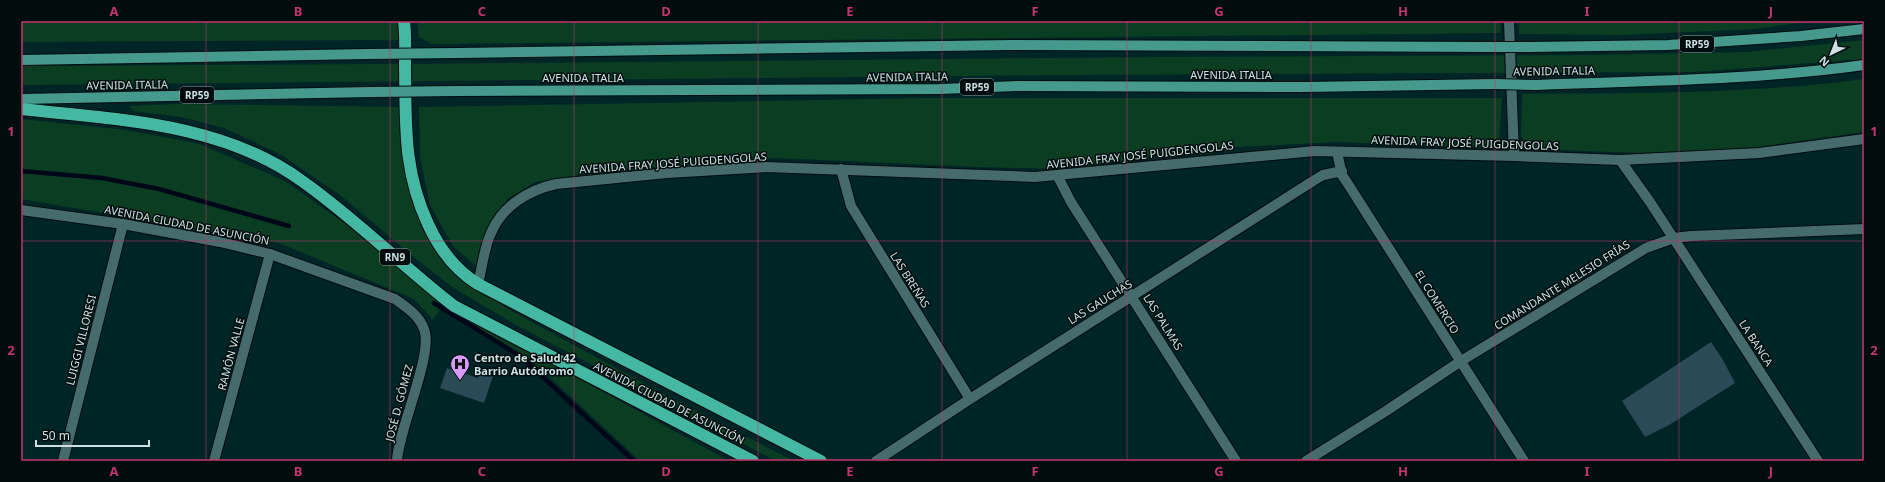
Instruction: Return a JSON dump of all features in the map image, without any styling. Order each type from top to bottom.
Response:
[{"type":"highway","name":"AVENIDA CIUDAD DE ASUNCIÓN","points":[[404,21],[407,152],[411,177],[422,211],[435,238],[453,263],[478,284],[820,461]]},
{"type":"highway","name":"AVENIDA CIUDAD DE ASUNCIÓN","points":[[21,109],[151,124],[194,132],[232,143],[262,157],[302,180],[454,306],[754,461]]},
{"type":"main road","name":"RP59","points":[[21,60],[1012,45],[1486,47],[1668,46],[1801,36],[1864,29]]},
{"type":"main road","name":"AVENIDA ITALIA","points":[[21,99],[459,91],[940,89],[1019,86],[1305,87],[1495,84],[1536,85],[1712,78],[1831,70],[1864,65]]},
{"type":"street","points":[[1509,21],[1514,156]]},
{"type":"street","name":"AVENIDA FRAY JOSÉ PUIGDENGOLAS","points":[[478,284],[491,233],[501,216],[513,204],[541,187],[556,184],[675,172],[766,167],[1035,177],[1290,152],[1514,156],[1620,160],[1759,153],[1864,139]]},
{"type":"street","name":"EL COMERCIO","points":[[1337,152],[1342,171],[1348,184],[1524,461]]},
{"type":"street","name":"LA BANCA","points":[[1620,160],[1674,238],[1818,461]]},
{"type":"street","name":"LAS BREÑAS","points":[[841,169],[851,206],[970,399]]},
{"type":"street","name":"LAS GAUCHAS","points":[[876,461],[970,399],[1313,181],[1323,175],[1342,171]]},
{"type":"street","name":"LAS PALMAS","points":[[1058,175],[1071,202],[1236,461]]},
{"type":"street","name":"AVENIDA CIUDAD DE ASUNCIÓN","points":[[21,210],[123,224],[220,242],[270,254],[395,298],[419,319],[425,330],[425,352]]},
{"type":"street","name":"LUIGGI VILLORESI","points":[[63,461],[123,224]]},
{"type":"street","name":"COMANDANTE MELESIO FRÍAS","points":[[1306,461],[1386,411],[1461,361],[1646,248],[1674,238],[1691,236],[1864,229]]},
{"type":"street","name":"RAMÓN VALLE","points":[[214,461],[270,254]]},
{"type":"street","name":"JOSÉ D. GÓMEZ","points":[[397,461],[425,352]]},
{"type":"green space","points":[[21,21],[399,21],[401,40],[21,42]]},
{"type":"green space","points":[[417,21],[1500,21],[1501,33],[432,44],[419,37]]},
{"type":"green space","points":[[1519,21],[1812,21],[1755,29],[1624,35],[1519,34]]},
{"type":"green space","points":[[1864,40],[1864,59],[1694,72],[1070,75],[21,85],[21,66],[1580,55],[1747,52]]},
{"type":"green space","points":[[1864,79],[1864,132],[1752,148],[1665,154],[1536,149],[1525,144],[1521,135],[1522,94],[1693,92],[1779,88]]},
{"type":"green space","points":[[926,98],[1502,98],[1499,140],[1493,147],[1336,142],[1200,149],[1065,169],[978,167],[777,158],[603,171],[535,182],[507,199],[498,214],[479,269],[453,246],[430,205],[420,157],[419,107]]},
{"type":"green space","points":[[176,104],[404,107],[411,185],[466,281],[508,309],[656,390],[794,461],[776,461],[518,326],[455,289],[416,259],[340,195],[280,154],[224,128],[181,117],[133,111],[130,106]]},
{"type":"green space","points":[[21,119],[126,130],[200,144],[285,181],[354,230],[396,265],[463,315],[729,461],[640,461],[529,358],[441,307],[433,320],[414,299],[279,243],[21,199]]},
{"type":"building","points":[[1711,342],[1723,360],[1735,383],[1669,425],[1645,437],[1622,401]]},
{"type":"building","points":[[447,368],[478,378],[480,371],[493,376],[484,403],[440,388]]},
{"type":"waterway","points":[[21,171],[102,178],[159,189],[289,226]]},
{"type":"waterway","points":[[434,303],[520,356],[634,461]]},
{"type":"place","name":"Centro de Salud 42 Barrio Autódromo","points":[[460,381]]}]
